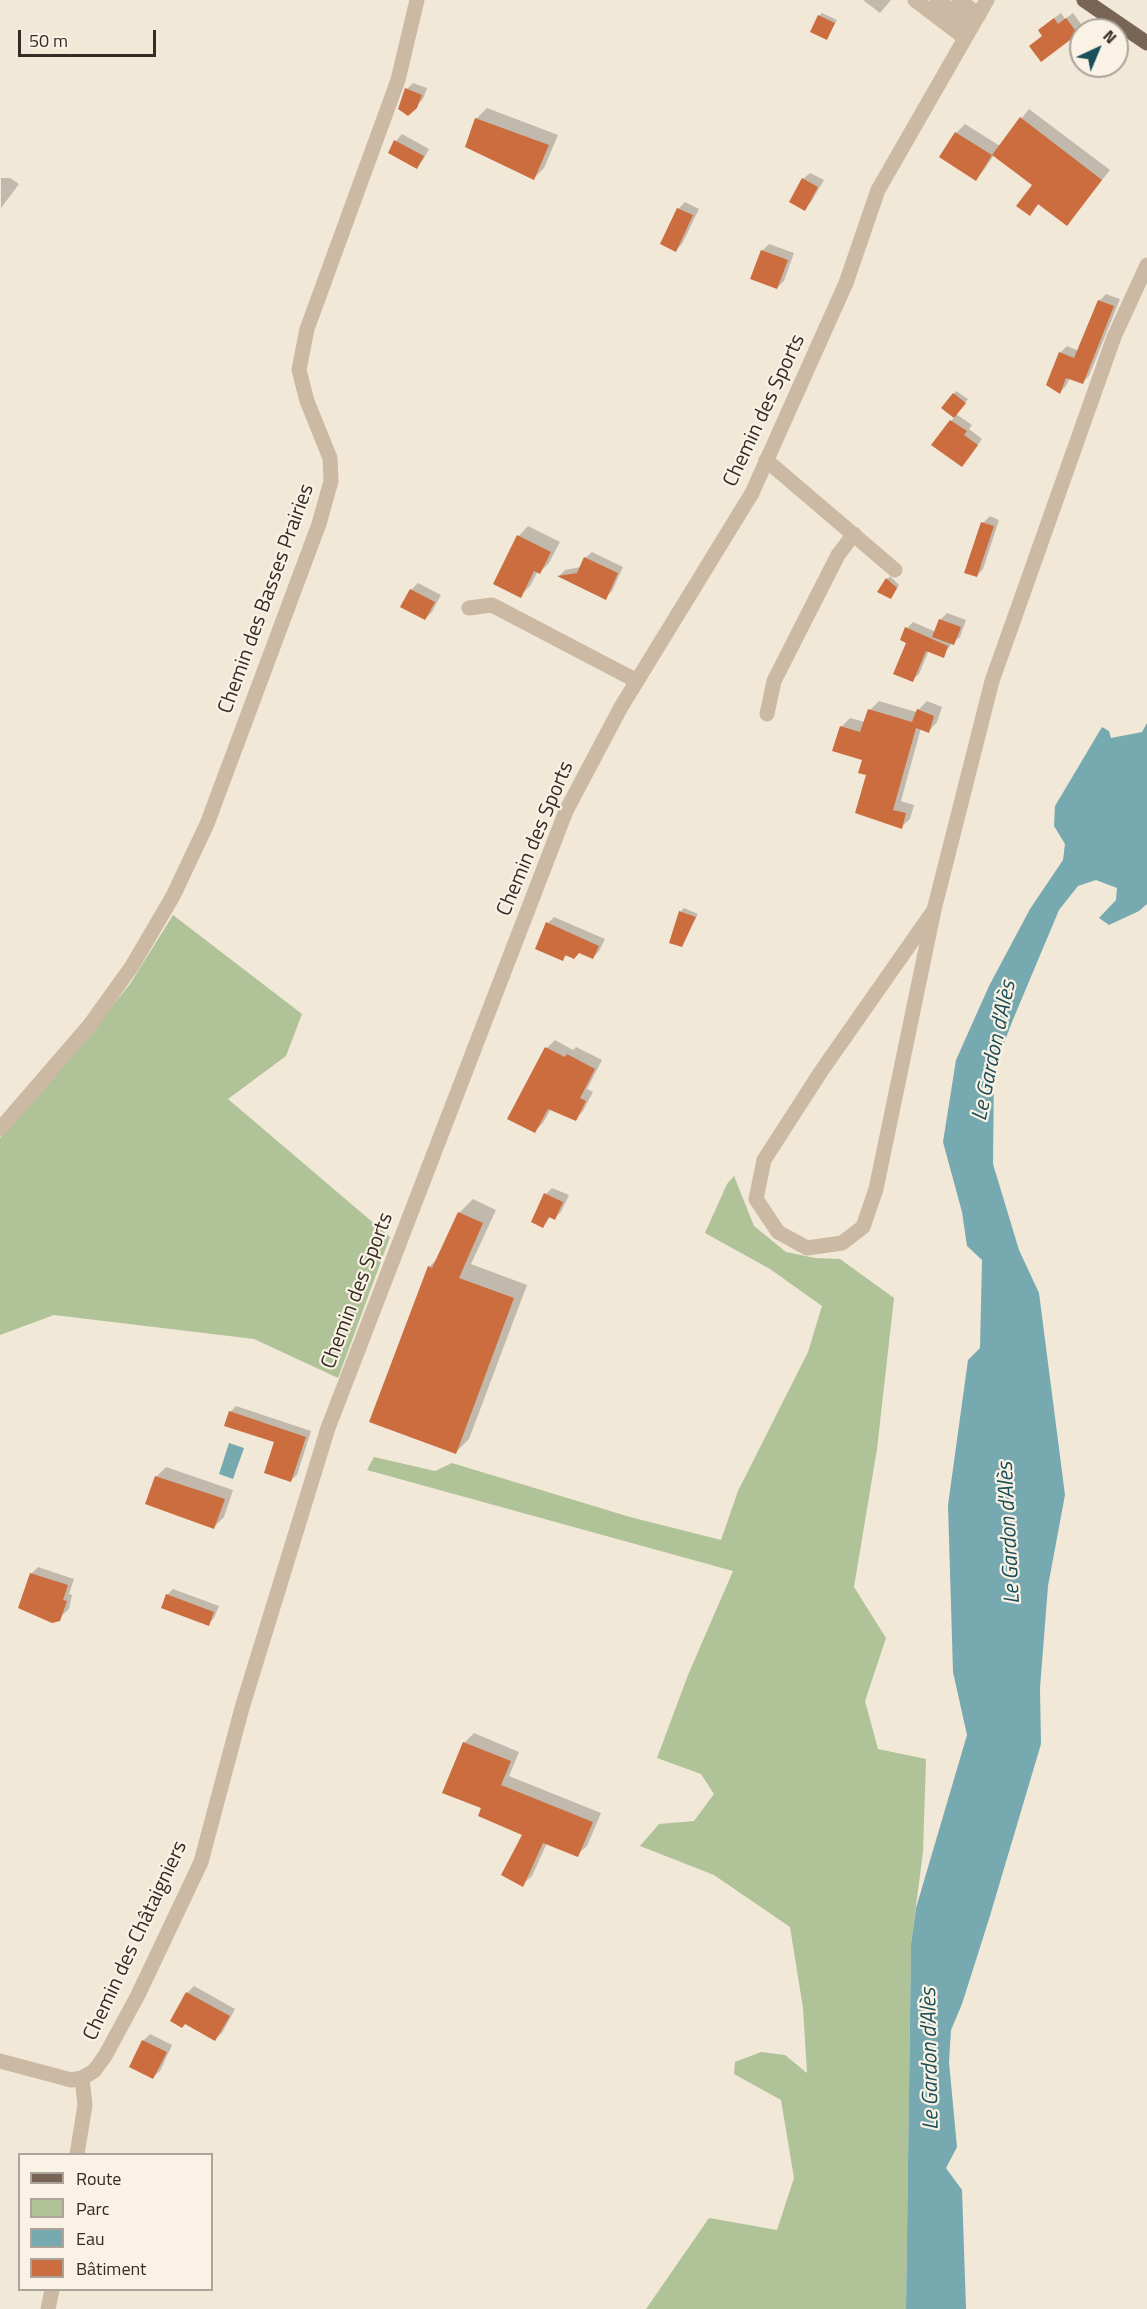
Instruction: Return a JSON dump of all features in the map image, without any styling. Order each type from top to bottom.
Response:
[{"type":"main road","points":[[1084,0],[1147,44]]},
{"type":"street","name":"Chemin des Basses Prairies","points":[[0,1130],[89,1026],[132,966],[174,896],[207,824],[315,535],[331,481],[330,458],[307,401],[299,370],[307,330],[398,80],[417,0]]},
{"type":"street","points":[[915,0],[972,26]]},
{"type":"street","points":[[937,0],[972,26]]},
{"type":"street","points":[[959,0],[972,26]]},
{"type":"street","name":"Chemin des Sports","points":[[242,1708],[328,1428],[566,811],[637,681],[752,493],[846,283],[878,190],[987,0]]},
{"type":"street","points":[[934,910],[822,1070],[764,1160],[756,1199],[778,1232],[807,1248],[842,1243],[863,1227],[876,1189],[934,910],[992,681],[1114,337],[1147,266]]},
{"type":"street","points":[[766,460],[895,570]]},
{"type":"street","points":[[767,714],[774,681],[838,555],[854,534]]},
{"type":"street","points":[[469,608],[492,605],[637,681]]},
{"type":"street","name":"Chemin des Châtaigniers","points":[[82,2078],[94,2071],[105,2056],[138,1995],[201,1862],[242,1708]]},
{"type":"street","points":[[0,2061],[71,2080],[82,2078],[85,2105],[77,2153]]},
{"type":"street","points":[[48,2309],[52,2291]]},
{"type":"green space","points":[[173,915],[302,1014],[286,1056],[228,1099],[390,1237],[338,1378],[254,1339],[54,1315],[0,1335],[0,1138],[55,1076],[130,984]]},
{"type":"green space","points":[[734,1176],[754,1226],[786,1252],[815,1258],[840,1259],[894,1298],[877,1449],[854,1587],[886,1638],[865,1701],[878,1749],[926,1759],[923,1852],[911,1944],[906,2309],[646,2309],[709,2218],[777,2230],[794,2178],[781,2100],[734,2074],[735,2062],[761,2052],[785,2055],[807,2073],[803,2008],[790,1927],[714,1875],[640,1846],[659,1824],[694,1821],[714,1794],[701,1774],[657,1758],[688,1675],[733,1571],[367,1470],[374,1457],[435,1471],[452,1463],[630,1517],[721,1540],[738,1491],[808,1352],[822,1306],[770,1269],[705,1233],[727,1184]]},
{"type":"water","name":"Le Gardon d'Alès","points":[[1147,723],[1147,904],[1139,911],[1109,925],[1099,918],[1116,900],[1117,888],[1096,880],[1078,886],[1059,910],[994,1069],[993,1164],[1019,1250],[1039,1293],[1065,1495],[1048,1586],[1040,1688],[1041,1744],[989,1919],[962,2004],[951,2030],[949,2062],[957,2147],[946,2168],[962,2190],[966,2309],[906,2309],[911,1944],[916,1908],[967,1735],[953,1672],[948,1505],[968,1360],[980,1348],[982,1260],[967,1246],[962,1212],[943,1142],[956,1060],[989,986],[1030,909],[1063,860],[1065,844],[1054,826],[1055,806],[1102,727],[1109,731],[1111,738],[1142,732]]},
{"type":"water","points":[[229,1443],[244,1448],[233,1479],[219,1474]]},
{"type":"building","points":[[818,15],[835,23],[827,40],[810,32]]},
{"type":"building","points":[[1054,18],[1058,24],[1066,18],[1069,22],[1069,41],[1041,62],[1029,46],[1042,36],[1038,30]]},
{"type":"building","points":[[405,88],[422,95],[417,108],[408,116],[398,109]]},
{"type":"building","points":[[1020,117],[1102,180],[1067,226],[1038,204],[1030,216],[1016,206],[1032,185],[992,155]]},
{"type":"building","points":[[475,118],[549,145],[534,180],[465,147]]},
{"type":"building","points":[[955,132],[992,155],[976,181],[939,157]]},
{"type":"building","points":[[394,140],[424,156],[417,169],[388,153]]},
{"type":"building","points":[[802,178],[818,187],[805,211],[789,202]]},
{"type":"building","points":[[677,208],[693,215],[676,252],[660,244]]},
{"type":"building","points":[[761,250],[788,260],[777,289],[750,279]]},
{"type":"building","points":[[1098,300],[1114,306],[1083,384],[1066,378],[1060,394],[1046,385],[1059,352],[1074,358]]},
{"type":"building","points":[[953,393],[966,403],[954,418],[941,408]]},
{"type":"building","points":[[950,420],[967,431],[964,435],[978,445],[962,467],[931,445]]},
{"type":"building","points":[[981,522],[994,526],[977,577],[964,573]]},
{"type":"building","points":[[517,535],[551,552],[540,574],[534,571],[521,598],[493,584]]},
{"type":"building","points":[[584,557],[618,573],[606,600],[557,576],[577,573]]},
{"type":"building","points":[[886,578],[897,588],[891,599],[877,592]]},
{"type":"building","points":[[410,589],[435,602],[425,620],[400,607]]},
{"type":"building","points":[[939,619],[961,627],[954,645],[932,637]]},
{"type":"building","points":[[905,627],[948,646],[944,658],[926,651],[913,682],[893,674],[906,643],[900,640]]},
{"type":"building","points":[[868,709],[912,722],[917,709],[934,716],[929,733],[916,728],[893,810],[906,813],[902,829],[855,813],[866,775],[858,773],[862,760],[832,751],[840,726],[860,732]]},
{"type":"building","points":[[679,911],[696,917],[682,947],[669,943]]},
{"type":"building","points":[[546,922],[599,946],[593,959],[579,953],[574,959],[565,955],[563,961],[535,949]]},
{"type":"building","points":[[545,1047],[565,1057],[567,1054],[595,1069],[580,1098],[586,1101],[576,1121],[548,1109],[535,1133],[507,1119]]},
{"type":"building","points":[[544,1193],[563,1202],[555,1220],[549,1217],[543,1228],[531,1222]]},
{"type":"building","points":[[458,1212],[483,1223],[459,1278],[514,1298],[456,1454],[369,1422],[428,1266],[432,1268]]},
{"type":"building","points":[[229,1411],[306,1437],[291,1482],[264,1473],[274,1442],[224,1426]]},
{"type":"building","points":[[155,1476],[225,1499],[214,1529],[145,1504]]},
{"type":"building","points":[[30,1573],[68,1585],[63,1600],[67,1601],[60,1621],[52,1623],[18,1608]]},
{"type":"building","points":[[166,1594],[214,1612],[209,1626],[161,1608]]},
{"type":"building","points":[[463,1742],[511,1761],[501,1785],[593,1822],[578,1857],[543,1843],[523,1887],[501,1875],[522,1835],[478,1816],[481,1808],[442,1793]]},
{"type":"building","points":[[186,1992],[230,2016],[215,2041],[185,2024],[182,2028],[170,2021]]},
{"type":"building","points":[[142,2040],[167,2052],[153,2079],[129,2067]]}]
